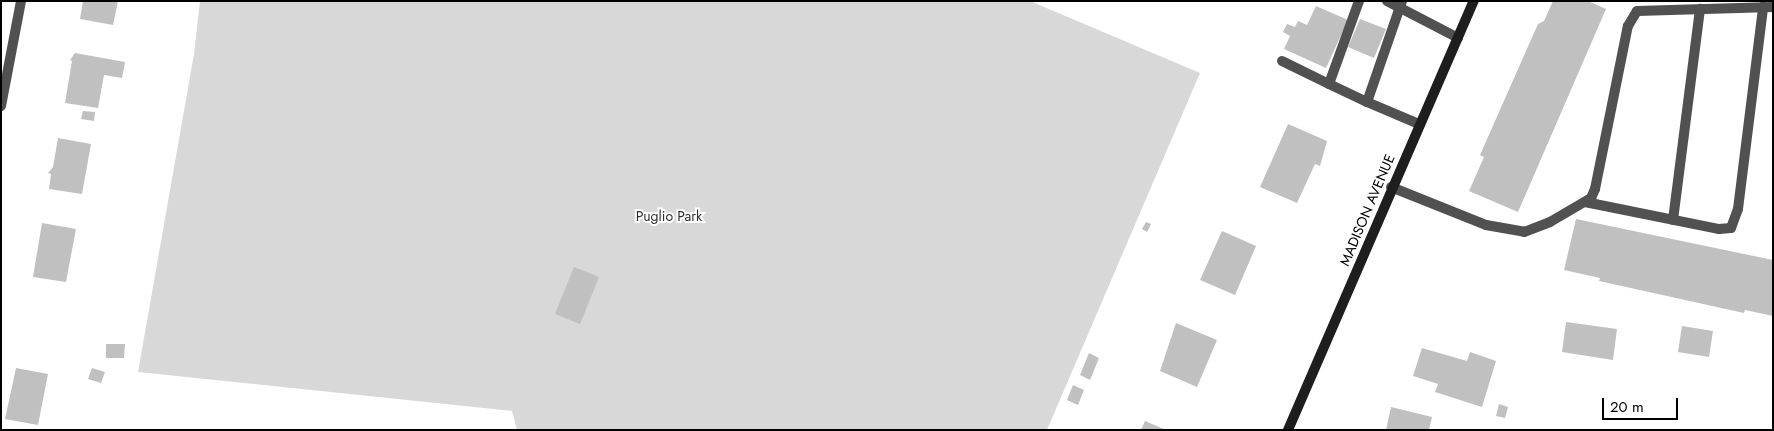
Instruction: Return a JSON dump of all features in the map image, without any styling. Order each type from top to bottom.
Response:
[{"type":"main road","name":"MADISON AVENUE","points":[[1288,430],[1391,187],[1474,1]]},
{"type":"street","points":[[1,106],[6,50],[21,1]]},
{"type":"street","points":[[1329,84],[1359,1]]},
{"type":"street","points":[[1387,1],[1401,4],[1458,38]]},
{"type":"street","points":[[1367,102],[1401,4]]},
{"type":"street","points":[[1391,187],[1486,225],[1524,232],[1550,222],[1591,198],[1595,189],[1630,18],[1636,11],[1768,7],[1736,220],[1731,228],[1719,229],[1585,202]]},
{"type":"street","points":[[1673,220],[1700,9]]},
{"type":"street","points":[[1282,61],[1367,102],[1419,124]]},
{"type":"green space","name":"Puglio Park","points":[[200,1],[1030,1],[1200,73],[1047,430],[517,430],[512,411],[138,372],[194,54]]},
{"type":"building","points":[[83,1],[118,1],[113,25],[80,19]]},
{"type":"building","points":[[1553,1],[1588,1],[1606,9],[1518,212],[1469,191],[1484,157],[1480,155],[1538,24],[1544,21]]},
{"type":"building","points":[[1316,6],[1348,20],[1326,68],[1284,49],[1290,36],[1283,32],[1287,24],[1295,27],[1298,21],[1307,25]]},
{"type":"building","points":[[1360,19],[1386,29],[1374,58],[1348,47]]},
{"type":"building","points":[[75,53],[125,62],[122,78],[104,75],[98,108],[65,103],[72,61],[70,60]]},
{"type":"building","points":[[83,111],[95,112],[94,121],[81,119]]},
{"type":"building","points":[[1288,124],[1327,141],[1320,166],[1315,164],[1297,203],[1260,187]]},
{"type":"building","points":[[58,138],[91,144],[82,194],[49,189],[51,174],[48,173],[53,167]]},
{"type":"building","points":[[1576,219],[1773,260],[1773,316],[1745,310],[1744,313],[1599,281],[1600,278],[1564,270]]},
{"type":"building","points":[[1146,222],[1151,224],[1147,232],[1142,229]]},
{"type":"building","points":[[42,223],[76,229],[66,282],[33,277]]},
{"type":"building","points":[[1222,231],[1256,246],[1235,295],[1200,280]]},
{"type":"building","points":[[574,267],[599,277],[580,324],[555,314]]},
{"type":"building","points":[[1566,322],[1617,329],[1613,360],[1562,352]]},
{"type":"building","points":[[1176,323],[1217,340],[1197,387],[1160,371]]},
{"type":"building","points":[[1682,326],[1713,331],[1709,357],[1678,352]]},
{"type":"building","points":[[106,344],[125,344],[124,358],[106,358]]},
{"type":"building","points":[[1422,348],[1467,361],[1470,352],[1496,361],[1482,407],[1435,392],[1438,384],[1413,376]]},
{"type":"building","points":[[1089,353],[1099,358],[1090,380],[1080,375]]},
{"type":"building","points":[[16,368],[48,374],[38,425],[5,419]]},
{"type":"building","points":[[92,368],[105,372],[101,383],[88,379]]},
{"type":"building","points":[[1073,385],[1084,390],[1078,405],[1067,400]]},
{"type":"building","points":[[1499,404],[1508,407],[1505,418],[1496,416]]},
{"type":"building","points":[[1391,407],[1432,417],[1429,430],[1386,430]]},
{"type":"building","points":[[1145,421],[1166,430],[1141,430]]}]
